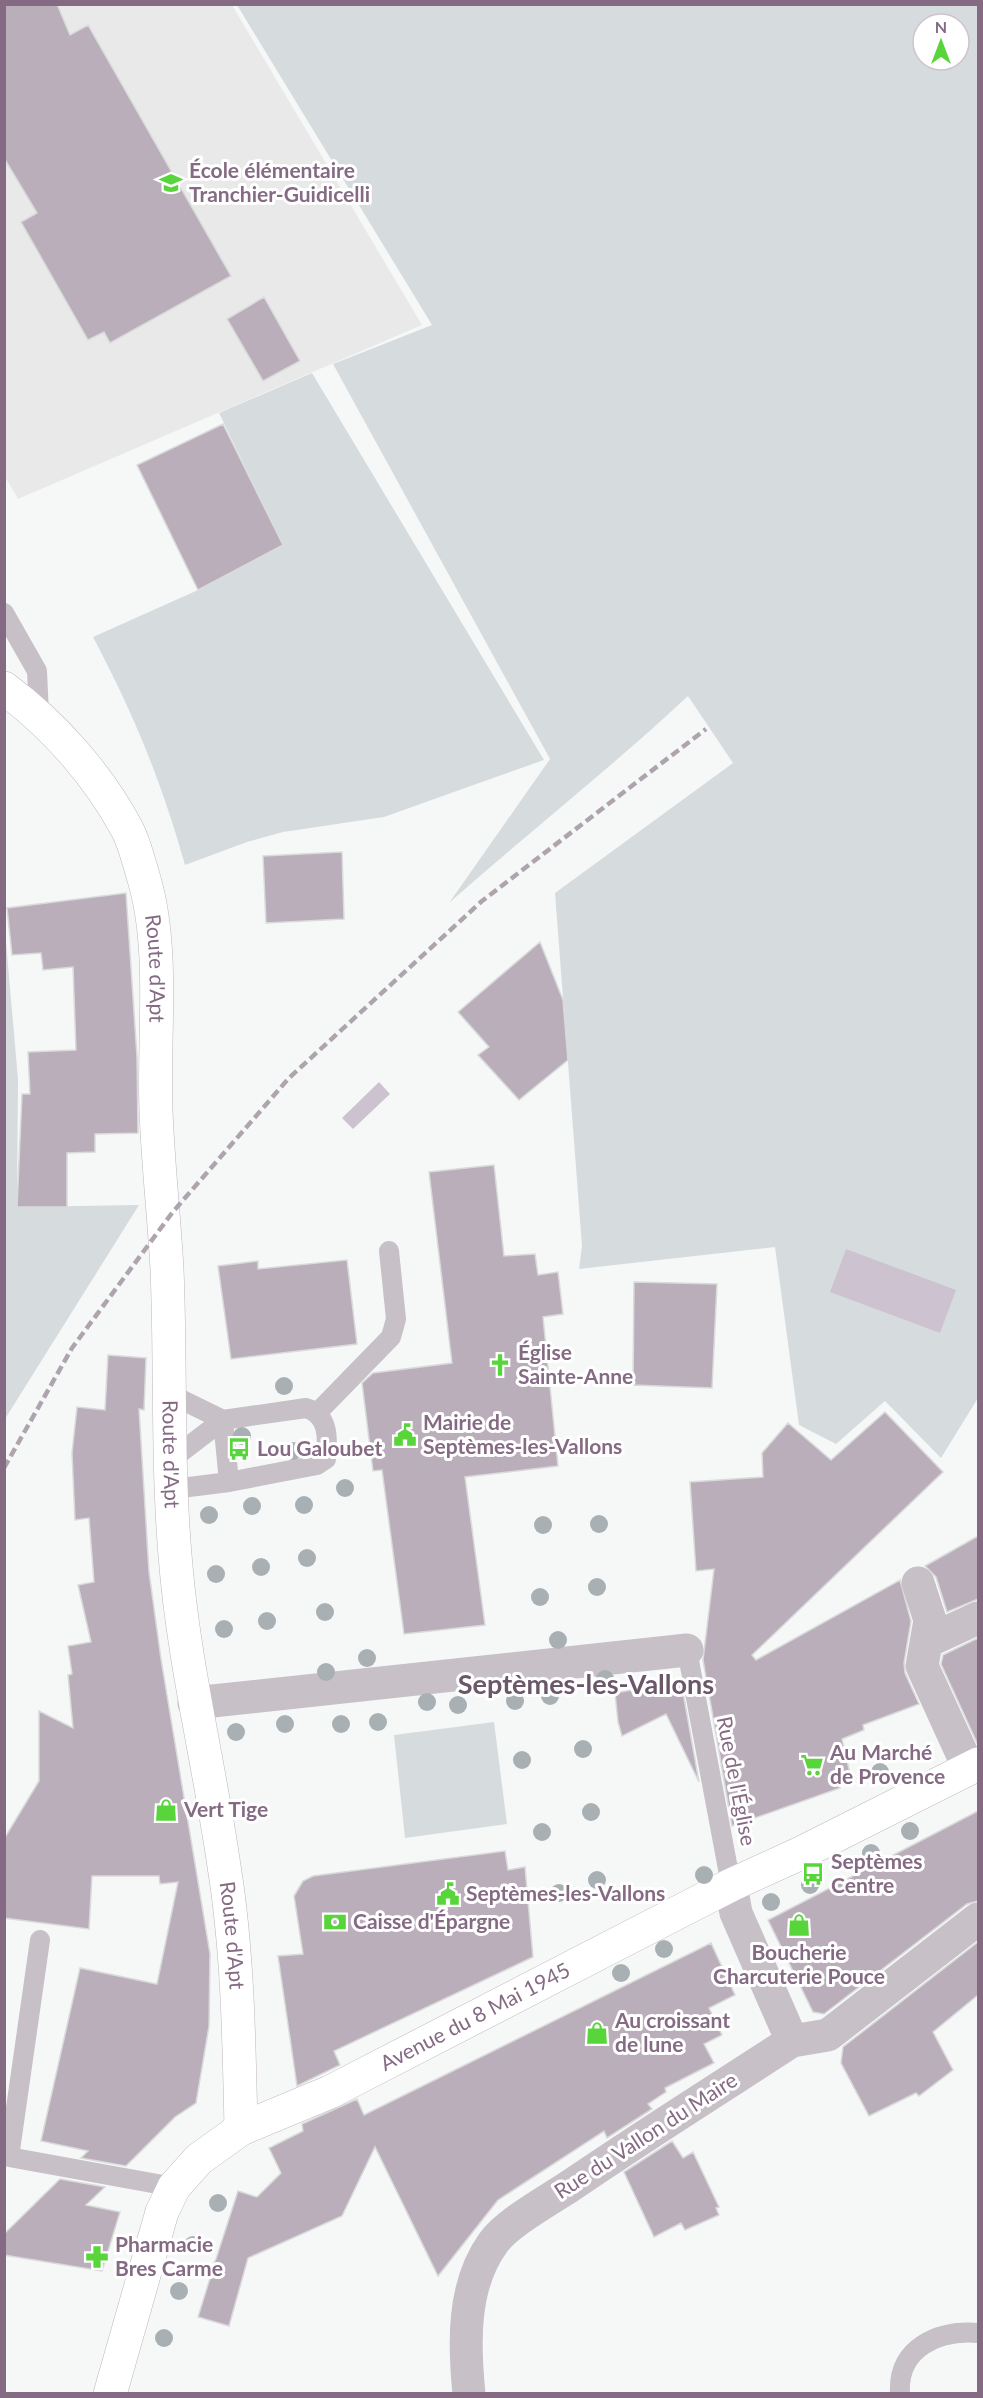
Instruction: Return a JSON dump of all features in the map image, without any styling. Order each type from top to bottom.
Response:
[{"type":"main road","name":"Route d'Apt","points":[[4,688],[39,714],[99,785],[129,832],[146,884],[154,946],[156,1111],[167,1270],[168,1393],[179,1603],[194,1703],[206,1758],[226,1879],[238,1999],[242,2129]]},
{"type":"main road","name":"Route d'Apt","points":[[4,716],[99,785]]},
{"type":"main road","name":"Avenue du 8 Mai 1945","points":[[110,2394],[162,2212],[174,2187],[199,2159],[242,2129],[330,2092],[731,1885],[974,1766]]},
{"type":"street","points":[[918,1583],[930,1620],[922,1666],[974,1766]]},
{"type":"street","points":[[926,1642],[978,1618]]},
{"type":"street","points":[[194,1703],[687,1650]]},
{"type":"street","points":[[731,1885],[736,1913],[792,2041],[828,2035],[978,1919]]},
{"type":"street","name":"Rue du Vallon du Maire","points":[[469,2394],[464,2347],[468,2310],[478,2272],[494,2242],[528,2214],[566,2188],[792,2041]]},
{"type":"lane","points":[[4,614],[38,671],[39,714]]},
{"type":"lane","points":[[318,1412],[391,1337],[396,1319],[389,1251]]},
{"type":"lane","points":[[168,1393],[223,1420],[306,1408],[318,1412],[324,1420],[326,1459],[317,1465],[229,1482],[172,1474]]},
{"type":"lane","points":[[172,1474],[223,1420]]},
{"type":"lane","points":[[223,1420],[229,1482]]},
{"type":"lane","name":"Rue de l'Église","points":[[687,1650],[731,1885]]},
{"type":"lane","points":[[40,1940],[9,2157],[174,2187]]},
{"type":"lane","points":[[900,2394],[901,2373],[921,2345],[945,2334],[978,2333]]},
{"type":"shaded area","name":"École élémentaire Tranchier-Guidicelli","points":[[4,5],[232,5],[422,325],[18,499],[4,475]]},
{"type":"shaded area","points":[[237,5],[978,5],[978,1398],[941,1458],[885,1401],[836,1444],[799,1425],[775,1247],[579,1269],[582,1246],[555,893],[733,763],[688,696],[449,903],[550,759],[333,364],[432,325]]},
{"type":"shaded area","points":[[312,373],[544,760],[384,817],[283,832],[247,842],[185,865],[145,748],[93,637],[198,590],[283,545],[219,413]]},
{"type":"shaded area","points":[[4,919],[18,1079],[17,1207],[139,1205],[5,1419]]},
{"type":"shaded area","points":[[379,1082],[390,1094],[353,1129],[342,1118]]},
{"type":"shaded area","points":[[846,1249],[956,1290],[940,1333],[830,1292]]},
{"type":"shaded area","points":[[494,1722],[507,1824],[405,1838],[394,1735]]},
{"type":"building","points":[[4,4],[57,4],[70,35],[88,25],[231,276],[110,343],[104,332],[88,340],[21,222],[37,213],[4,158]]},
{"type":"building","points":[[264,297],[300,361],[263,381],[227,319]]},
{"type":"building","points":[[223,424],[283,545],[198,590],[137,465]]},
{"type":"building","points":[[342,852],[344,919],[266,923],[263,856]]},
{"type":"building","points":[[126,893],[137,1057],[138,1133],[95,1134],[95,1152],[67,1153],[67,1207],[17,1207],[22,1094],[30,1094],[28,1052],[76,1050],[73,967],[43,970],[41,953],[12,955],[7,908]]},
{"type":"building","points":[[540,942],[563,1000],[568,1060],[519,1100],[478,1055],[489,1047],[458,1012]]},
{"type":"building","points":[[494,1165],[504,1256],[535,1254],[538,1275],[558,1272],[563,1314],[543,1317],[558,1466],[465,1477],[485,1625],[404,1634],[382,1470],[373,1471],[362,1383],[373,1373],[452,1363],[429,1172]]},
{"type":"building","points":[[347,1260],[357,1344],[231,1359],[218,1266],[258,1261],[258,1269]]},
{"type":"building","points":[[634,1282],[717,1284],[712,1388],[633,1385]]},
{"type":"building","points":[[108,1355],[146,1358],[144,1410],[139,1409],[149,1572],[161,1659],[210,1954],[209,2026],[196,2103],[175,2117],[126,2166],[81,2158],[88,2151],[41,2141],[80,1968],[157,1984],[178,1882],[160,1884],[159,1876],[92,1876],[89,1929],[4,1918],[4,1839],[39,1781],[39,1711],[73,1728],[68,1675],[72,1674],[68,1646],[91,1642],[78,1585],[94,1582],[89,1518],[75,1520],[72,1453],[77,1407],[105,1410]]},
{"type":"building","points":[[885,1412],[943,1472],[752,1655],[756,1660],[900,1580],[911,1621],[904,1663],[905,1673],[919,1704],[863,1725],[864,1730],[842,1739],[850,1773],[837,1776],[840,1788],[732,1826],[703,1660],[714,1569],[696,1571],[690,1482],[763,1477],[762,1453],[788,1423],[831,1460]]},
{"type":"building","points":[[978,1536],[978,1599],[947,1612],[936,1577],[925,1566]]},
{"type":"building","points":[[978,1638],[978,1745],[941,1664],[943,1655]]},
{"type":"building","points":[[681,1681],[699,1782],[666,1714],[622,1736],[618,1722],[615,1693]]},
{"type":"building","points":[[978,1811],[978,1901],[967,1904],[824,2014],[813,2012],[768,1920]]},
{"type":"building","points":[[505,1851],[508,1870],[525,1867],[533,1957],[334,2051],[340,2065],[297,2086],[278,1956],[303,1954],[294,1896],[303,1881],[313,1876]]},
{"type":"building","points":[[978,1942],[978,1995],[933,2032],[953,2070],[919,2096],[916,2093],[869,2116],[841,2063],[843,2047]]},
{"type":"building","points":[[711,1943],[735,1995],[709,2008],[722,2035],[704,2044],[714,2063],[665,2088],[666,2092],[648,2104],[652,2109],[607,2138],[604,2131],[498,2200],[438,2276],[375,2147],[342,2216],[248,2258],[229,2326],[198,2317],[211,2275],[207,2276],[216,2259],[238,2191],[257,2197],[281,2173],[269,2148],[303,2131],[302,2124],[357,2099],[364,2115]]},
{"type":"building","points":[[672,2141],[683,2158],[693,2152],[719,2207],[716,2208],[719,2215],[685,2230],[681,2223],[654,2237],[624,2172]]},
{"type":"building","points":[[60,2179],[105,2187],[86,2205],[120,2212],[102,2271],[4,2255],[4,2234]]},
{"type":"railway","points":[[4,1468],[72,1348],[172,1213],[289,1078],[482,901],[706,729]]},
{"type":"place","name":"École élémentaire Tranchier-Guidicelli","points":[[171,183]]},
{"type":"place","name":"Église Sainte-Anne","points":[[500,1365]]},
{"type":"place","name":"Mairie de Septèmes-les-Vallons","points":[[405,1435]]},
{"type":"place","name":"Lou Galoubet","points":[[239,1449]]},
{"type":"place","name":"Au Marché de Provence","points":[[812,1765]]},
{"type":"place","name":"Vert Tige","points":[[166,1810]]},
{"type":"place","name":"Septèmes Centre","points":[[813,1874]]},
{"type":"place","name":"Septèmes-les-Vallons","points":[[448,1894]]},
{"type":"place","name":"Caisse d'Épargne","points":[[335,1922]]},
{"type":"place","name":"Boucherie Charcuterie Pouce","points":[[799,1925]]},
{"type":"place","name":"Au croissant de lune","points":[[597,2033]]},
{"type":"place","name":"Pharmacie Bres Carme","points":[[97,2257]]},
{"type":"district","name":"Septèmes-les-Vallons","points":[[586,1685]]}]
